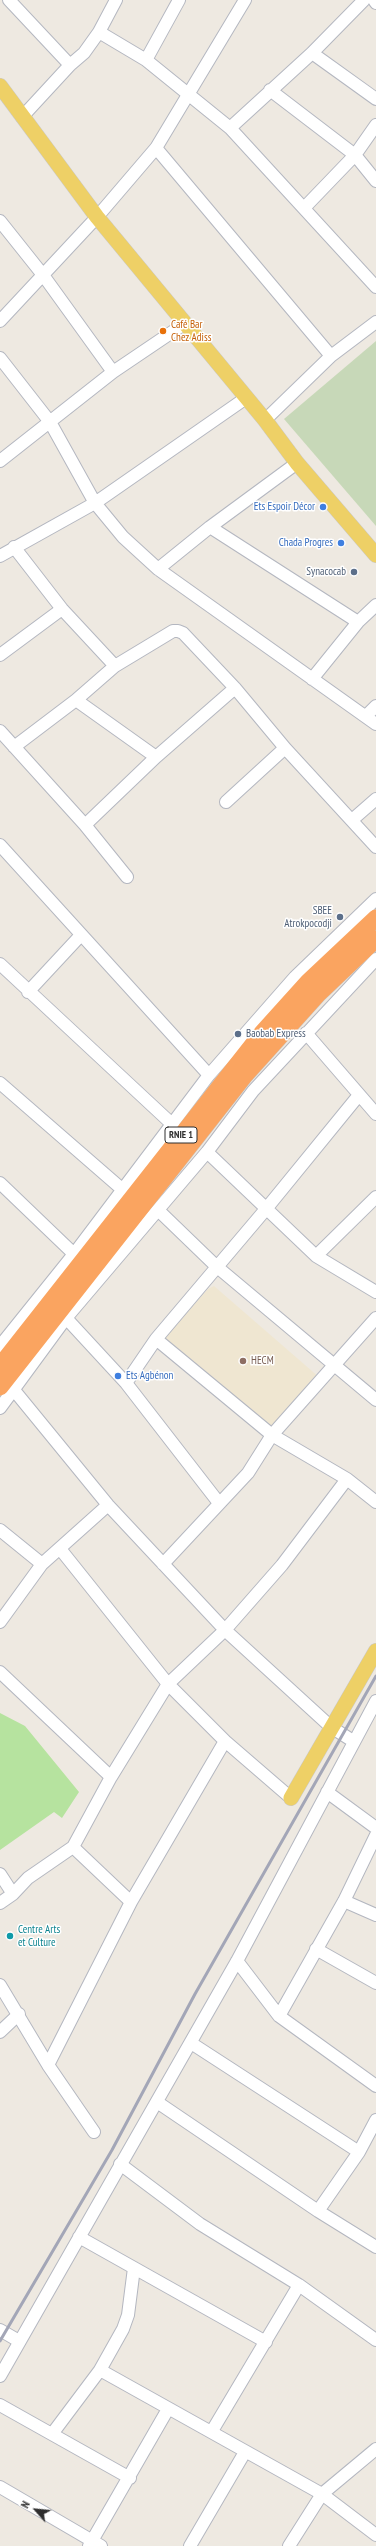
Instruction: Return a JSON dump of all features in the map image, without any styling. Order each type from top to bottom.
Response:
[{"type":"highway","name":"RNIE 1","points":[[4,1379],[262,1033],[308,982],[376,918]]},
{"type":"highway","name":"RNIE 1","points":[[4,1379],[245,1075],[318,994],[376,939]]},
{"type":"main road","points":[[0,86],[97,217],[265,420],[297,463],[376,555]]},
{"type":"main road","points":[[291,1798],[376,1651]]},
{"type":"street","points":[[9,0],[70,65]]},
{"type":"street","points":[[22,117],[70,65],[84,53],[99,32],[116,0]]},
{"type":"street","points":[[146,60],[179,0]]},
{"type":"street","points":[[0,321],[97,217],[156,148],[245,0]]},
{"type":"street","points":[[230,128],[312,53],[364,0]]},
{"type":"street","points":[[99,32],[146,60],[230,128],[305,207],[376,287]]},
{"type":"street","points":[[312,53],[376,99]]},
{"type":"street","points":[[270,90],[355,155],[376,181]]},
{"type":"street","points":[[305,207],[355,155],[376,125]]},
{"type":"street","points":[[156,148],[331,356]]},
{"type":"street","points":[[0,221],[43,275],[113,372]]},
{"type":"street","points":[[265,420],[331,356],[376,322]]},
{"type":"street","points":[[0,461],[113,372],[184,324]]},
{"type":"street","points":[[0,358],[50,422],[95,503],[119,533],[158,569],[376,724]]},
{"type":"street","points":[[0,556],[95,503],[246,398]]},
{"type":"street","points":[[158,569],[210,527],[297,463]]},
{"type":"street","points":[[210,527],[358,622]]},
{"type":"street","points":[[14,547],[62,609],[115,666]]},
{"type":"street","points":[[312,679],[358,622],[376,605]]},
{"type":"street","points":[[0,655],[62,609]]},
{"type":"street","points":[[14,747],[76,700],[115,666],[173,631],[178,631],[183,633],[234,688],[285,748],[376,847]]},
{"type":"street","points":[[85,825],[156,757],[234,688]]},
{"type":"street","points":[[76,700],[156,757]]},
{"type":"street","points":[[366,716],[376,706]]},
{"type":"street","points":[[0,731],[85,825],[127,877]]},
{"type":"street","points":[[226,802],[285,748]]},
{"type":"street","points":[[352,820],[376,799]]},
{"type":"street","points":[[0,845],[208,1075]]},
{"type":"street","points":[[0,1346],[74,1254],[173,1125],[208,1075],[295,977],[376,899]]},
{"type":"street","points":[[28,992],[81,935]]},
{"type":"street","points":[[0,964],[28,992],[173,1125]]},
{"type":"street","points":[[0,1408],[4,1379],[66,1318],[208,1152],[254,1091],[306,1033],[374,966]]},
{"type":"street","points":[[306,1033],[376,1114]]},
{"type":"street","points":[[0,1083],[123,1190]]},
{"type":"street","points":[[126,1383],[156,1339],[216,1266],[266,1209],[359,1094]]},
{"type":"street","points":[[208,1152],[316,1256],[376,1292]]},
{"type":"street","points":[[0,1183],[74,1254]]},
{"type":"street","points":[[316,1256],[376,1198]]},
{"type":"street","points":[[158,1210],[216,1266],[376,1400]]},
{"type":"street","points":[[66,1318],[126,1383],[219,1503]]},
{"type":"street","points":[[163,1564],[248,1472],[272,1435],[336,1366],[376,1318]]},
{"type":"street","points":[[156,1339],[272,1435],[347,1479],[376,1502]]},
{"type":"street","points":[[4,1379],[108,1504],[225,1630],[331,1727],[353,1741]]},
{"type":"street","points":[[0,1903],[13,1894],[28,1878],[72,1847],[111,1777],[168,1684],[225,1630],[282,1565],[347,1479]]},
{"type":"street","points":[[0,1622],[42,1564],[60,1550],[108,1504]]},
{"type":"street","points":[[0,1530],[42,1564]]},
{"type":"street","points":[[60,1550],[168,1684],[225,1741],[291,1798]]},
{"type":"street","points":[[0,1672],[111,1777]]},
{"type":"street","points":[[0,2376],[237,1961],[353,1741],[376,1701]]},
{"type":"street","points":[[48,2065],[131,1902],[225,1741]]},
{"type":"street","points":[[327,1792],[376,1828]]},
{"type":"street","points":[[279,2016],[344,1901],[376,1834]]},
{"type":"street","points":[[72,1847],[131,1902]]},
{"type":"street","points":[[0,1874],[13,1894]]},
{"type":"street","points":[[344,1901],[376,1915]]},
{"type":"street","points":[[316,1949],[376,1983]]},
{"type":"street","points":[[237,1961],[279,2016],[376,2086]]},
{"type":"street","points":[[0,1985],[19,2014],[48,2065],[94,2132]]},
{"type":"street","points":[[0,2032],[19,2014]]},
{"type":"street","points":[[191,2043],[359,2152]]},
{"type":"street","points":[[157,2102],[318,2211],[376,2247]]},
{"type":"street","points":[[318,2211],[359,2152],[376,2120]]},
{"type":"street","points":[[120,2164],[200,2224],[299,2285],[376,2340]]},
{"type":"street","points":[[79,2237],[266,2342]]},
{"type":"street","points":[[52,2434],[100,2370],[127,2321],[134,2268]]},
{"type":"street","points":[[212,2431],[299,2285]]},
{"type":"street","points":[[0,2330],[19,2342]]},
{"type":"street","points":[[100,2370],[168,2409],[212,2431],[245,2452],[322,2494],[376,2535]]},
{"type":"street","points":[[0,2405],[130,2478]]},
{"type":"street","points":[[0,2487],[94,2544],[168,2409]]},
{"type":"street","points":[[290,2546],[322,2494],[376,2449]]},
{"type":"street","points":[[190,2546],[245,2452]]},
{"type":"shaded area","name":"HECM","points":[[214,1286],[320,1378],[269,1430],[164,1340],[165,1336],[208,1289]]},
{"type":"green space","points":[[376,341],[376,526],[284,419]]},
{"type":"green space","points":[[0,1713],[25,1726],[79,1792],[62,1818],[54,1812],[0,1850]]},
{"type":"railway","points":[[0,2341],[112,2150],[195,1994],[376,1676]]},
{"type":"place","name":"Café Bar Chez Adiss","points":[[163,331]]},
{"type":"place","name":"Ets Espoir Décor","points":[[323,507]]},
{"type":"place","name":"Chada Progres","points":[[341,543]]},
{"type":"place","name":"Synacocab","points":[[354,572]]},
{"type":"place","name":"SBEE Atrokpocodji","points":[[340,917]]},
{"type":"place","name":"Baobab Express","points":[[238,1034]]},
{"type":"place","name":"HECM","points":[[243,1361]]},
{"type":"place","name":"Ets Agbénon","points":[[118,1376]]},
{"type":"place","name":"Centre Arts et Culture","points":[[10,1936]]}]
